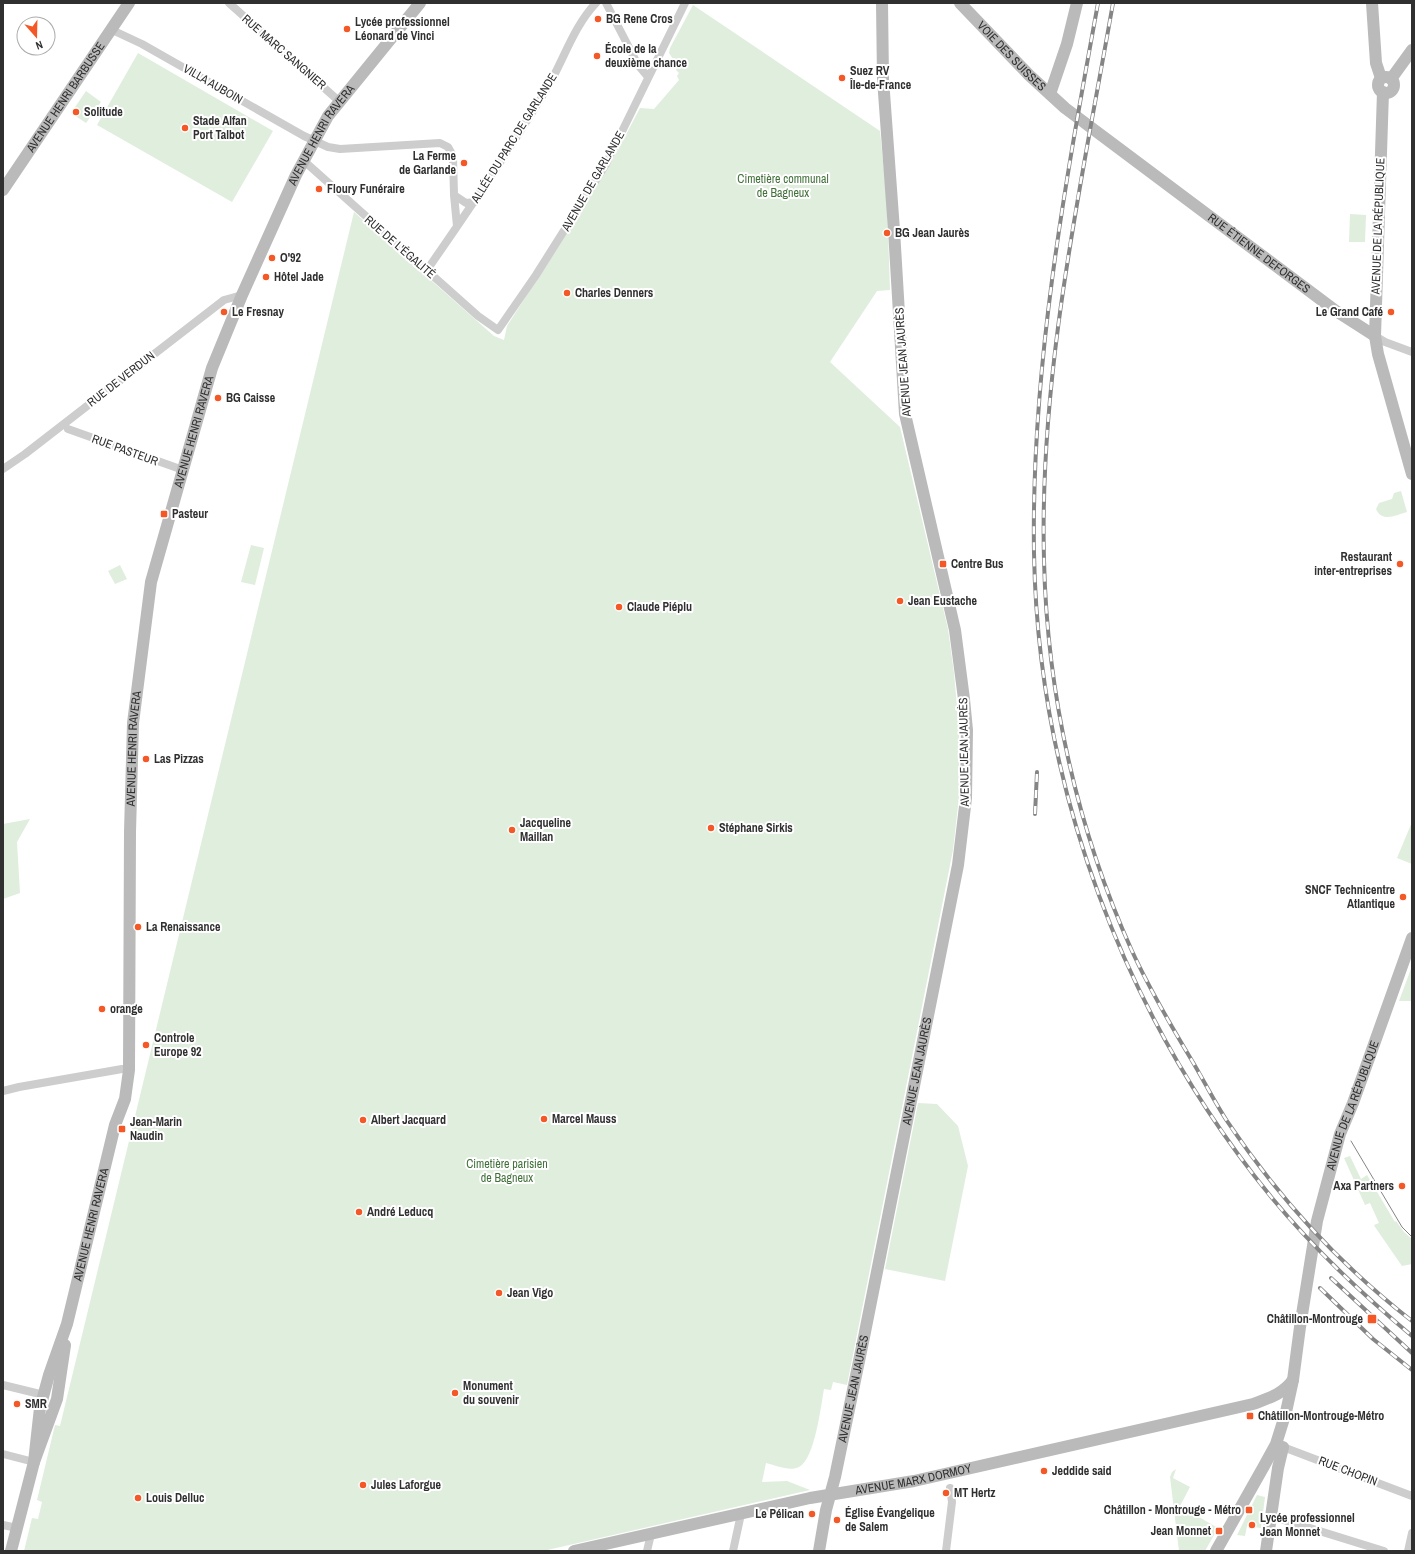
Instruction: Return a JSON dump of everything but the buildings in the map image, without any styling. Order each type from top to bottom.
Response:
[{"type":"street","name":"AVENUE HENRI BARBUSSE","points":[[3,190],[128,3]]},
{"type":"street","name":"RUE MARC SANGNIER","points":[[228,3],[340,102]]},
{"type":"street","name":"AVENUE HENRI RAVERA","points":[[115,1125],[125,1099],[128,1075],[132,728],[151,582],[212,368],[242,295],[304,161],[324,122],[420,3]]},
{"type":"street","name":"ALLÉE DU PARC DE GARLANDE","points":[[427,270],[474,202],[547,89],[579,28],[596,3]]},
{"type":"street","points":[[606,3],[638,65],[648,77]]},
{"type":"street","name":"AVENUE DE GARLANDE","points":[[498,330],[536,275],[606,164],[685,3]]},
{"type":"street","name":"AVENUE JEAN JAURÈS","points":[[819,1551],[859,1361],[958,865],[966,798],[967,730],[962,672],[955,630],[905,414],[883,79],[882,3]]},
{"type":"street","name":"VOIE DES SUISSES","points":[[960,3],[1029,75],[1065,108],[1151,172]]},
{"type":"street","points":[[1050,94],[1067,44],[1077,3]]},
{"type":"street","points":[[1372,3],[1376,63],[1386,79],[1412,50]]},
{"type":"street","name":"VILLA AUBOIN","points":[[110,29],[142,44],[304,136],[316,140],[328,147],[340,149],[440,143],[448,147],[453,156],[454,195],[457,226]]},
{"type":"street","name":"AVENUE DE LA RÉPUBLIQUE","points":[[1386,79],[1378,86],[1383,92],[1375,336],[1378,354],[1412,474]]},
{"type":"street","name":"RUE DE L'ÉGALITÉ","points":[[304,161],[478,316],[498,330]]},
{"type":"street","name":"RUE ÉTIENNE DEFORGES","points":[[1151,172],[1336,311],[1385,342],[1412,352]]},
{"type":"street","points":[[454,195],[466,203],[474,202]]},
{"type":"street","name":"RUE DE VERDUN","points":[[3,469],[224,300],[242,295]]},
{"type":"street","name":"RUE PASTEUR","points":[[68,429],[183,470]]},
{"type":"street","name":"AVENUE HENRI RAVERA","points":[[34,1462],[44,1395],[67,1324],[115,1125],[122,1068],[124,971],[129,915]]},
{"type":"street","name":"AVENUE DE LA RÉPUBLIQUE","points":[[1286,1412],[1293,1380],[1303,1302],[1317,1221],[1340,1134],[1349,1114],[1412,938]]},
{"type":"street","points":[[3,1091],[122,1068]]},
{"type":"street","name":"AVENUE HENRI RAVERA","points":[[12,1551],[34,1462],[57,1399],[67,1324]]},
{"type":"street","name":"AVENUE MARX DORMOY","points":[[574,1551],[830,1494],[914,1481],[1253,1404],[1287,1389],[1293,1380]]},
{"type":"street","points":[[3,1385],[44,1395]]},
{"type":"street","name":"AVENUE MARX DORMOY","points":[[1253,1404],[1276,1405],[1286,1412]]},
{"type":"street","points":[[1216,1551],[1276,1444],[1286,1412]]},
{"type":"street","points":[[1266,1551],[1278,1468],[1283,1447]]},
{"type":"street","name":"RUE CHOPIN","points":[[1283,1447],[1412,1496]]},
{"type":"street","points":[[3,1454],[34,1462]]},
{"type":"street","points":[[1254,1485],[1278,1468]]},
{"type":"street","points":[[946,1551],[952,1502],[950,1488]]},
{"type":"street","points":[[733,1551],[741,1514]]},
{"type":"street","points":[[1271,1516],[1384,1551]]},
{"type":"street","points":[[3,1525],[17,1528]]},
{"type":"street","points":[[1408,1551],[1412,1533]]},
{"type":"street","points":[[647,1551],[651,1534]]},
{"type":"green space","name":"Cimetière parisien de Bagneux","points":[[693,5],[880,131],[887,202],[890,290],[877,291],[830,362],[900,427],[948,629],[959,729],[959,797],[953,850],[847,1385],[833,1382],[831,1390],[824,1389],[813,1443],[805,1462],[799,1467],[791,1469],[766,1463],[762,1482],[787,1481],[810,1490],[543,1551],[24,1551],[32,1518],[38,1519],[42,1502],[37,1500],[55,1425],[60,1426],[354,212],[494,336],[504,340],[507,326],[611,163],[640,108],[654,109],[679,80],[677,76],[679,73],[676,70],[678,67],[669,53],[670,48]]},
{"type":"green space","name":"Stade Alfan Port Talbot","points":[[138,53],[273,131],[232,202],[97,125]]},
{"type":"green space","points":[[86,91],[101,102],[86,123],[71,113]]},
{"type":"green space","points":[[1350,214],[1366,215],[1365,242],[1349,242]]},
{"type":"green space","points":[[1401,491],[1407,512],[1390,517],[1382,516],[1376,509],[1379,503],[1392,499],[1394,493]]},
{"type":"green space","points":[[251,545],[264,548],[255,585],[241,582]]},
{"type":"green space","points":[[120,565],[127,579],[115,584],[108,571]]},
{"type":"green space","points":[[30,819],[17,842],[20,893],[3,899],[3,824]]},
{"type":"green space","points":[[1412,822],[1412,864],[1397,858]]},
{"type":"green space","points":[[1412,966],[1412,1059],[1411,1001],[1399,1001]]},
{"type":"green space","points":[[918,1103],[937,1104],[958,1126],[968,1166],[945,1281],[885,1269]]},
{"type":"green space","points":[[1350,1156],[1361,1179],[1367,1175],[1395,1222],[1396,1221],[1404,1232],[1412,1239],[1412,1264],[1402,1266],[1375,1227],[1374,1225],[1379,1223],[1370,1203],[1365,1205],[1344,1158]]},
{"type":"green space","points":[[1176,1469],[1173,1478],[1190,1487],[1180,1506],[1218,1528],[1205,1551],[1179,1551],[1170,1477],[1172,1472]]},
{"type":"green space","points":[[1257,1495],[1265,1497],[1261,1528],[1247,1526],[1245,1536],[1237,1535]]},
{"type":"tram line","points":[[1351,1141],[1402,1227],[1412,1237]]},
{"type":"railway","points":[[1098,3],[1062,208],[1052,276],[1038,414],[1035,484],[1034,553],[1039,640],[1052,727],[1072,812],[1099,895],[1133,976],[1173,1054],[1219,1128],[1288,1217],[1357,1287],[1412,1336]]},
{"type":"railway","points":[[1113,3],[1065,280],[1055,350],[1048,420],[1044,490],[1046,610],[1051,660],[1068,760],[1095,857],[1132,951],[1145,979],[1222,1113],[1267,1176],[1289,1203],[1335,1253],[1360,1277],[1412,1321]]},
{"type":"railway","points":[[1035,814],[1037,772]]},
{"type":"railway","points":[[1331,1278],[1412,1353]]},
{"type":"railway","points":[[1320,1288],[1373,1339],[1412,1370]]},
{"type":"place","name":"BG Rene Cros","points":[[598,19]]},
{"type":"place","name":"Lycée professionnel Léonard de Vinci","points":[[347,29]]},
{"type":"place","name":"École de la deuxième chance","points":[[597,56]]},
{"type":"place","name":"Suez RV Île-de-France","points":[[842,78]]},
{"type":"place","name":"Solitude","points":[[76,112]]},
{"type":"place","name":"Stade Alfan Port Talbot","points":[[185,128]]},
{"type":"place","name":"La Ferme de Garlande","points":[[464,163]]},
{"type":"place","name":"Floury Funéraire","points":[[319,189]]},
{"type":"place","name":"BG Jean Jaurès","points":[[887,233]]},
{"type":"place","name":"O'92","points":[[272,258]]},
{"type":"place","name":"Hôtel Jade","points":[[266,277]]},
{"type":"place","name":"Charles Denners","points":[[567,293]]},
{"type":"place","name":"Le Fresnay","points":[[224,312]]},
{"type":"place","name":"Le Grand Café","points":[[1391,312]]},
{"type":"place","name":"BG Caisse","points":[[218,398]]},
{"type":"place","name":"Pasteur","points":[[164,514]]},
{"type":"place","name":"Centre Bus","points":[[943,564]]},
{"type":"place","name":"Restaurant inter-entreprises","points":[[1400,564]]},
{"type":"place","name":"Jean Eustache","points":[[900,601]]},
{"type":"place","name":"Claude Piéplu","points":[[619,607]]},
{"type":"place","name":"Las Pizzas","points":[[146,759]]},
{"type":"place","name":"Stéphane Sirkis","points":[[711,828]]},
{"type":"place","name":"Jacqueline Maillan","points":[[512,830]]},
{"type":"place","name":"SNCF Technicentre Atlantique","points":[[1403,897]]},
{"type":"place","name":"La Renaissance","points":[[138,927]]},
{"type":"place","name":"orange","points":[[102,1009]]},
{"type":"place","name":"Controle Europe 92","points":[[146,1045]]},
{"type":"place","name":"Marcel Mauss","points":[[544,1119]]},
{"type":"place","name":"Albert Jacquard","points":[[363,1120]]},
{"type":"place","name":"Jean-Marin Naudin","points":[[122,1129]]},
{"type":"place","name":"Axa Partners","points":[[1402,1186]]},
{"type":"place","name":"André Leducq","points":[[359,1212]]},
{"type":"place","name":"Jean Vigo","points":[[499,1293]]},
{"type":"place","name":"Châtillon-Montrouge","points":[[1372,1319]]},
{"type":"place","name":"Monument du souvenir","points":[[455,1393]]},
{"type":"place","name":"SMR","points":[[17,1404]]},
{"type":"place","name":"Châtillon-Montrouge-Métro","points":[[1250,1416]]},
{"type":"place","name":"Jeddide said","points":[[1044,1471]]},
{"type":"place","name":"Jules Laforgue","points":[[363,1485]]},
{"type":"place","name":"MT Hertz","points":[[946,1493]]},
{"type":"place","name":"Louis Delluc","points":[[138,1498]]},
{"type":"place","name":"Châtillon - Montrouge - Métro","points":[[1249,1510]]},
{"type":"place","name":"Le Pélican","points":[[812,1514]]},
{"type":"place","name":"Église Évangelique de Salem","points":[[837,1520]]},
{"type":"place","name":"Lycée professionnel Jean Monnet","points":[[1252,1525]]},
{"type":"place","name":"Jean Monnet","points":[[1219,1531]]},
{"type":"park label","name":"Cimetière communal de Bagneux","points":[[783,186]]}]
